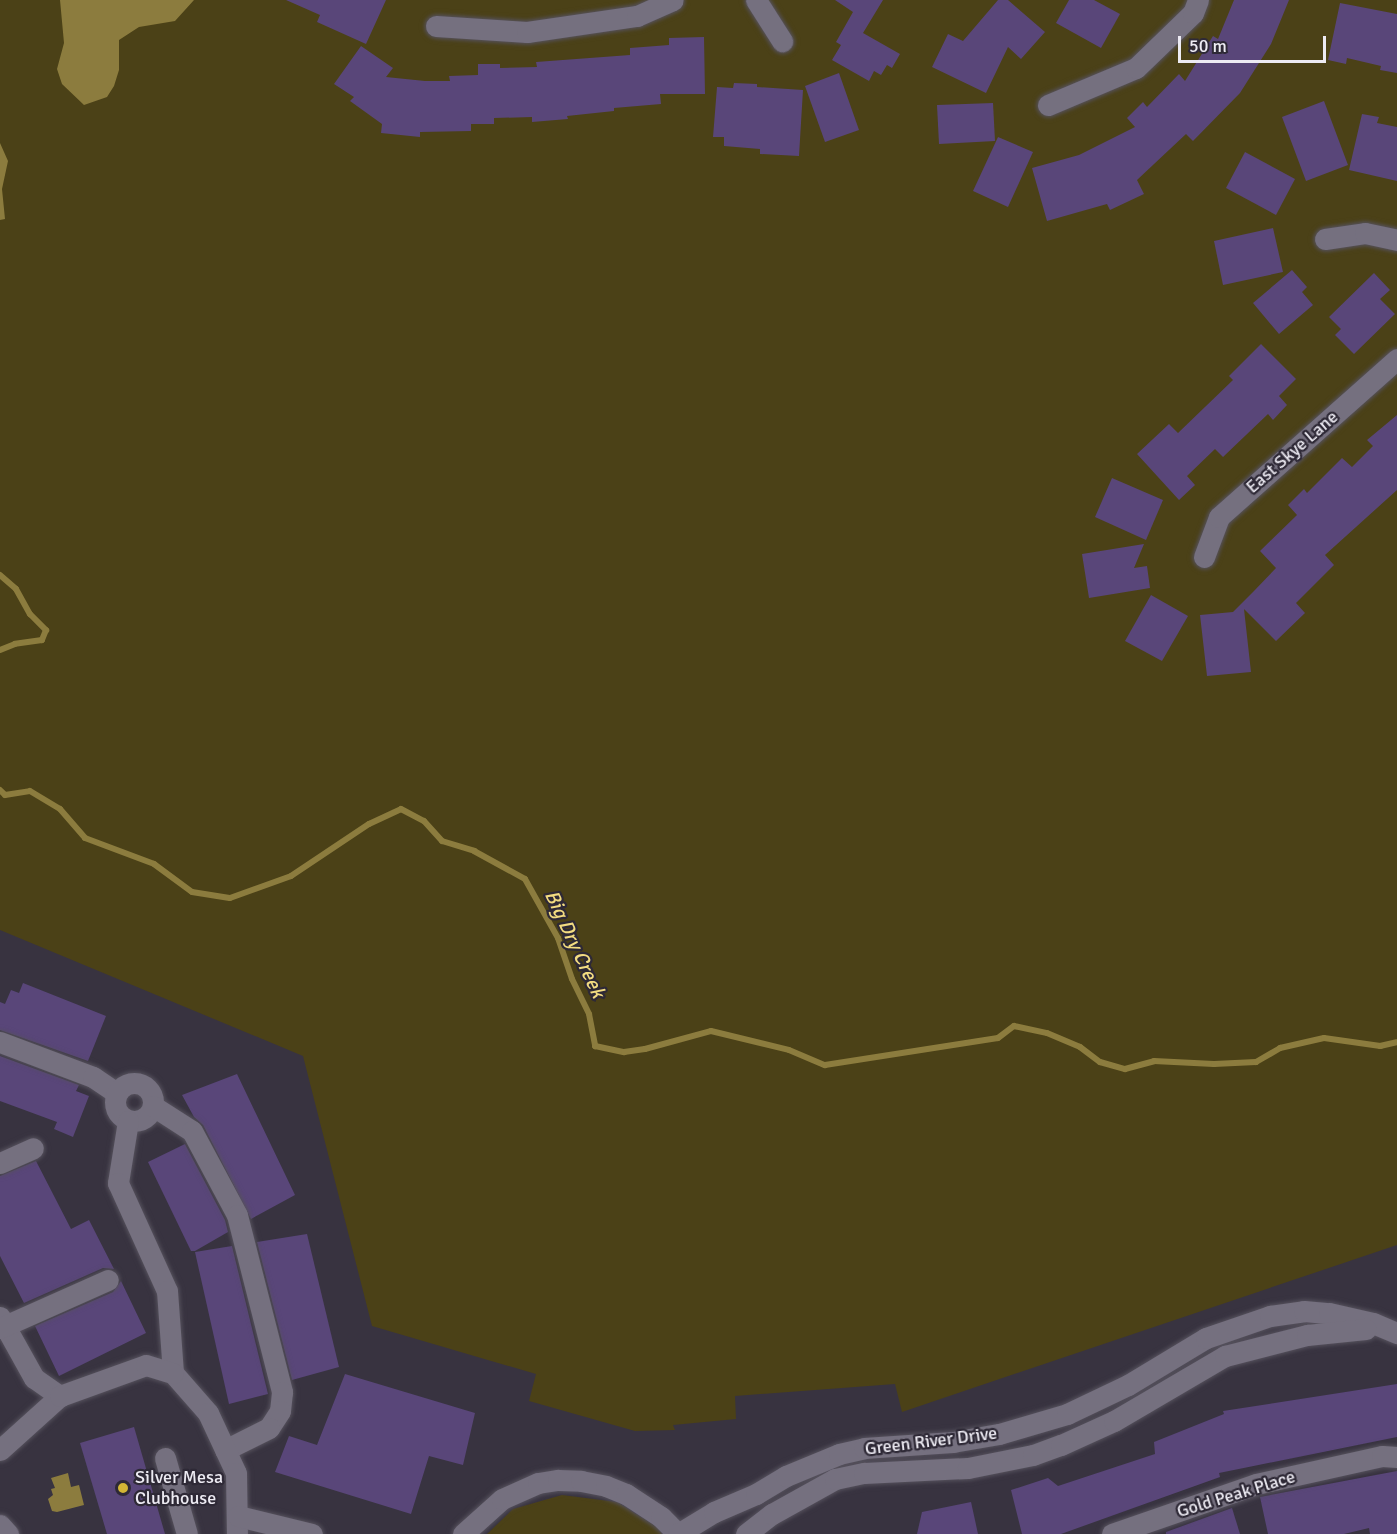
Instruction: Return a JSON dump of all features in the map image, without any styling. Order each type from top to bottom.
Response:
[{"type":"street","points":[[436,26],[527,33],[638,16],[673,0]]},
{"type":"street","points":[[756,0],[782,41]]},
{"type":"street","points":[[1048,105],[1136,68],[1193,13],[1198,0]]},
{"type":"street","points":[[1325,239],[1365,233],[1397,240]]},
{"type":"street","name":"East Skye Lane","points":[[1204,557],[1219,516],[1397,359]]},
{"type":"street","points":[[0,1042],[93,1077],[117,1093]]},
{"type":"street","points":[[129,1084],[141,1084],[151,1092],[153,1106],[144,1119],[128,1121],[116,1111],[117,1093],[129,1084]]},
{"type":"street","points":[[153,1106],[192,1131],[237,1215],[282,1392],[280,1411],[270,1428],[225,1450]]},
{"type":"street","points":[[128,1121],[118,1183],[167,1291],[173,1373]]},
{"type":"street","points":[[0,1163],[33,1148]]},
{"type":"street","points":[[60,1396],[34,1378],[2,1323],[108,1280]]},
{"type":"street","name":"Green River Drive","points":[[678,1534],[714,1512],[756,1494],[786,1476],[839,1454],[864,1448],[943,1443],[999,1434],[1067,1414],[1128,1385],[1206,1338],[1270,1316],[1304,1311],[1329,1313],[1373,1323],[1394,1332]]},
{"type":"street","name":"Green River Drive","points":[[746,1534],[772,1514],[835,1479],[864,1473],[968,1468],[1033,1455],[1061,1445],[1114,1421],[1225,1356],[1332,1330],[1355,1328],[1394,1332]]},
{"type":"street","points":[[0,1450],[60,1396],[146,1365],[173,1373],[208,1413],[236,1473],[238,1525],[312,1534]]},
{"type":"street","name":"Gold Peak Place","points":[[1112,1534],[1256,1484],[1382,1456],[1397,1457]]},
{"type":"street","points":[[165,1458],[187,1534]]},
{"type":"street","points":[[463,1534],[502,1499],[538,1483],[558,1480],[597,1484],[626,1494],[662,1517],[678,1534]]},
{"type":"street","points":[[0,1525],[8,1534]]},
{"type":"shaded area","points":[[0,0],[1397,0],[1397,1245],[902,1412],[895,1384],[735,1396],[736,1419],[673,1425],[675,1430],[635,1431],[529,1401],[536,1374],[372,1326],[303,1056],[0,930]]},
{"type":"shaded area","points":[[60,0],[194,0],[175,21],[139,27],[119,40],[119,70],[114,86],[107,97],[84,105],[62,84],[57,69],[64,43]]},
{"type":"shaded area","points":[[0,143],[8,161],[2,189],[5,219],[0,220]]},
{"type":"shaded area","points":[[68,1473],[71,1487],[79,1485],[84,1505],[57,1512],[52,1511],[48,1499],[53,1495],[51,1489],[55,1488],[51,1478]]},
{"type":"shaded area","points":[[562,1495],[617,1502],[657,1527],[662,1534],[487,1534],[513,1509]]},
{"type":"building","points":[[286,0],[386,0],[366,44],[317,22],[320,15]]},
{"type":"building","points":[[835,0],[883,0],[863,33],[900,54],[892,68],[887,65],[881,75],[874,71],[869,81],[832,60],[841,45],[836,42],[853,12]]},
{"type":"building","points":[[998,0],[1008,0],[1045,32],[1021,59],[1008,47],[986,93],[932,67],[948,34],[963,41]]},
{"type":"building","points":[[1069,0],[1094,0],[1120,14],[1101,48],[1056,23]]},
{"type":"building","points":[[1234,0],[1289,0],[1271,44],[1240,93],[1193,141],[1186,134],[1137,180],[1144,194],[1110,210],[1107,204],[1047,221],[1032,168],[1079,155],[1135,127],[1127,118],[1143,102],[1147,107],[1179,74],[1185,81],[1213,36],[1218,39]]},
{"type":"building","points":[[1340,3],[1397,14],[1397,73],[1380,70],[1381,66],[1347,58],[1346,64],[1328,60]]},
{"type":"building","points":[[704,37],[705,94],[660,94],[661,104],[614,108],[614,111],[567,116],[568,119],[532,122],[532,117],[494,118],[494,124],[471,124],[471,131],[420,132],[420,137],[381,133],[382,124],[350,101],[354,97],[334,84],[361,46],[393,68],[386,77],[450,81],[449,76],[478,75],[478,64],[500,64],[500,68],[537,67],[536,62],[630,55],[630,48],[669,45],[669,38]]},
{"type":"building","points":[[839,73],[859,130],[825,142],[805,86]]},
{"type":"building","points":[[734,83],[803,90],[799,156],[760,154],[760,149],[724,146],[724,137],[713,137],[717,87],[733,88]]},
{"type":"building","points":[[1324,101],[1348,165],[1306,181],[1282,117]]},
{"type":"building","points":[[993,103],[995,141],[939,144],[937,105]]},
{"type":"building","points":[[1362,114],[1379,117],[1377,123],[1397,127],[1397,181],[1349,170]]},
{"type":"building","points":[[998,137],[1033,152],[1008,207],[973,191]]},
{"type":"building","points":[[1245,152],[1295,179],[1276,215],[1226,188]]},
{"type":"building","points":[[1273,228],[1283,272],[1223,285],[1214,241]]},
{"type":"building","points":[[1292,270],[1307,287],[1302,292],[1313,305],[1279,334],[1253,303]]},
{"type":"building","points":[[1374,273],[1390,290],[1380,299],[1395,314],[1354,354],[1335,335],[1341,329],[1329,317]]},
{"type":"building","points":[[1261,344],[1296,379],[1279,396],[1287,405],[1273,420],[1268,414],[1223,457],[1215,449],[1187,476],[1195,485],[1179,500],[1137,454],[1169,424],[1178,433],[1233,380],[1229,376]]},
{"type":"building","points":[[1397,415],[1397,490],[1325,555],[1334,565],[1296,603],[1305,613],[1276,641],[1244,609],[1251,672],[1207,676],[1200,615],[1233,612],[1253,592],[1276,568],[1260,551],[1297,515],[1288,505],[1304,489],[1307,493],[1342,458],[1352,467],[1373,446],[1367,440]]},
{"type":"building","points":[[1112,478],[1163,500],[1146,540],[1095,517]]},
{"type":"building","points":[[1144,544],[1134,568],[1147,566],[1150,588],[1089,598],[1082,554]]},
{"type":"building","points":[[1151,595],[1188,616],[1162,661],[1125,641]]},
{"type":"building","points":[[23,983],[106,1016],[88,1061],[0,1030],[0,1002],[5,1004],[11,990],[19,993]]},
{"type":"building","points":[[0,1056],[79,1085],[76,1091],[89,1096],[73,1137],[54,1129],[57,1122],[0,1101]]},
{"type":"building","points":[[237,1074],[295,1195],[251,1219],[203,1125],[194,1117],[182,1095]]},
{"type":"building","points":[[185,1144],[225,1220],[228,1232],[195,1251],[191,1251],[148,1162]]},
{"type":"building","points":[[36,1161],[71,1229],[89,1220],[114,1269],[103,1268],[24,1303],[0,1256],[0,1176]]},
{"type":"building","points":[[307,1234],[339,1367],[292,1380],[257,1242]]},
{"type":"building","points":[[232,1246],[268,1394],[229,1404],[195,1252]]},
{"type":"building","points":[[121,1281],[146,1333],[59,1376],[35,1326],[113,1292]]},
{"type":"building","points":[[345,1374],[475,1413],[463,1465],[429,1456],[411,1514],[275,1472],[289,1436],[317,1445]]},
{"type":"building","points":[[1397,1384],[1397,1437],[1219,1473],[1220,1477],[1061,1534],[1022,1534],[1011,1490],[1048,1478],[1058,1486],[1155,1454],[1154,1442],[1224,1414],[1223,1411]]},
{"type":"building","name":"Silver Mesa Clubhouse","points":[[134,1427],[165,1534],[107,1534],[80,1443]]},
{"type":"building","points":[[1397,1471],[1397,1534],[1370,1534],[1369,1528],[1344,1534],[1268,1534],[1260,1497]]},
{"type":"building","points":[[971,1502],[978,1534],[917,1534],[922,1512]]},
{"type":"building","points":[[1232,1508],[1240,1534],[1166,1534],[1166,1532]]},
{"type":"waterway","name":"Big Dry Creek","points":[[0,575],[16,589],[30,614],[46,630],[42,640],[15,644],[0,650]]},
{"type":"waterway","name":"Big Dry Creek","points":[[0,790],[5,795],[30,791],[60,809],[85,838],[154,864],[192,892],[230,898],[291,876],[369,824],[401,809],[424,821],[442,841],[474,851],[525,879],[558,938],[572,979],[589,1014],[595,1046],[624,1052],[645,1049],[711,1031],[789,1050],[825,1065],[998,1038],[1014,1026],[1047,1033],[1080,1047],[1100,1062],[1125,1069],[1154,1061],[1214,1064],[1256,1062],[1280,1048],[1324,1038],[1380,1046],[1397,1042]]},
{"type":"place","name":"Silver Mesa Clubhouse","points":[[123,1488]]}]
